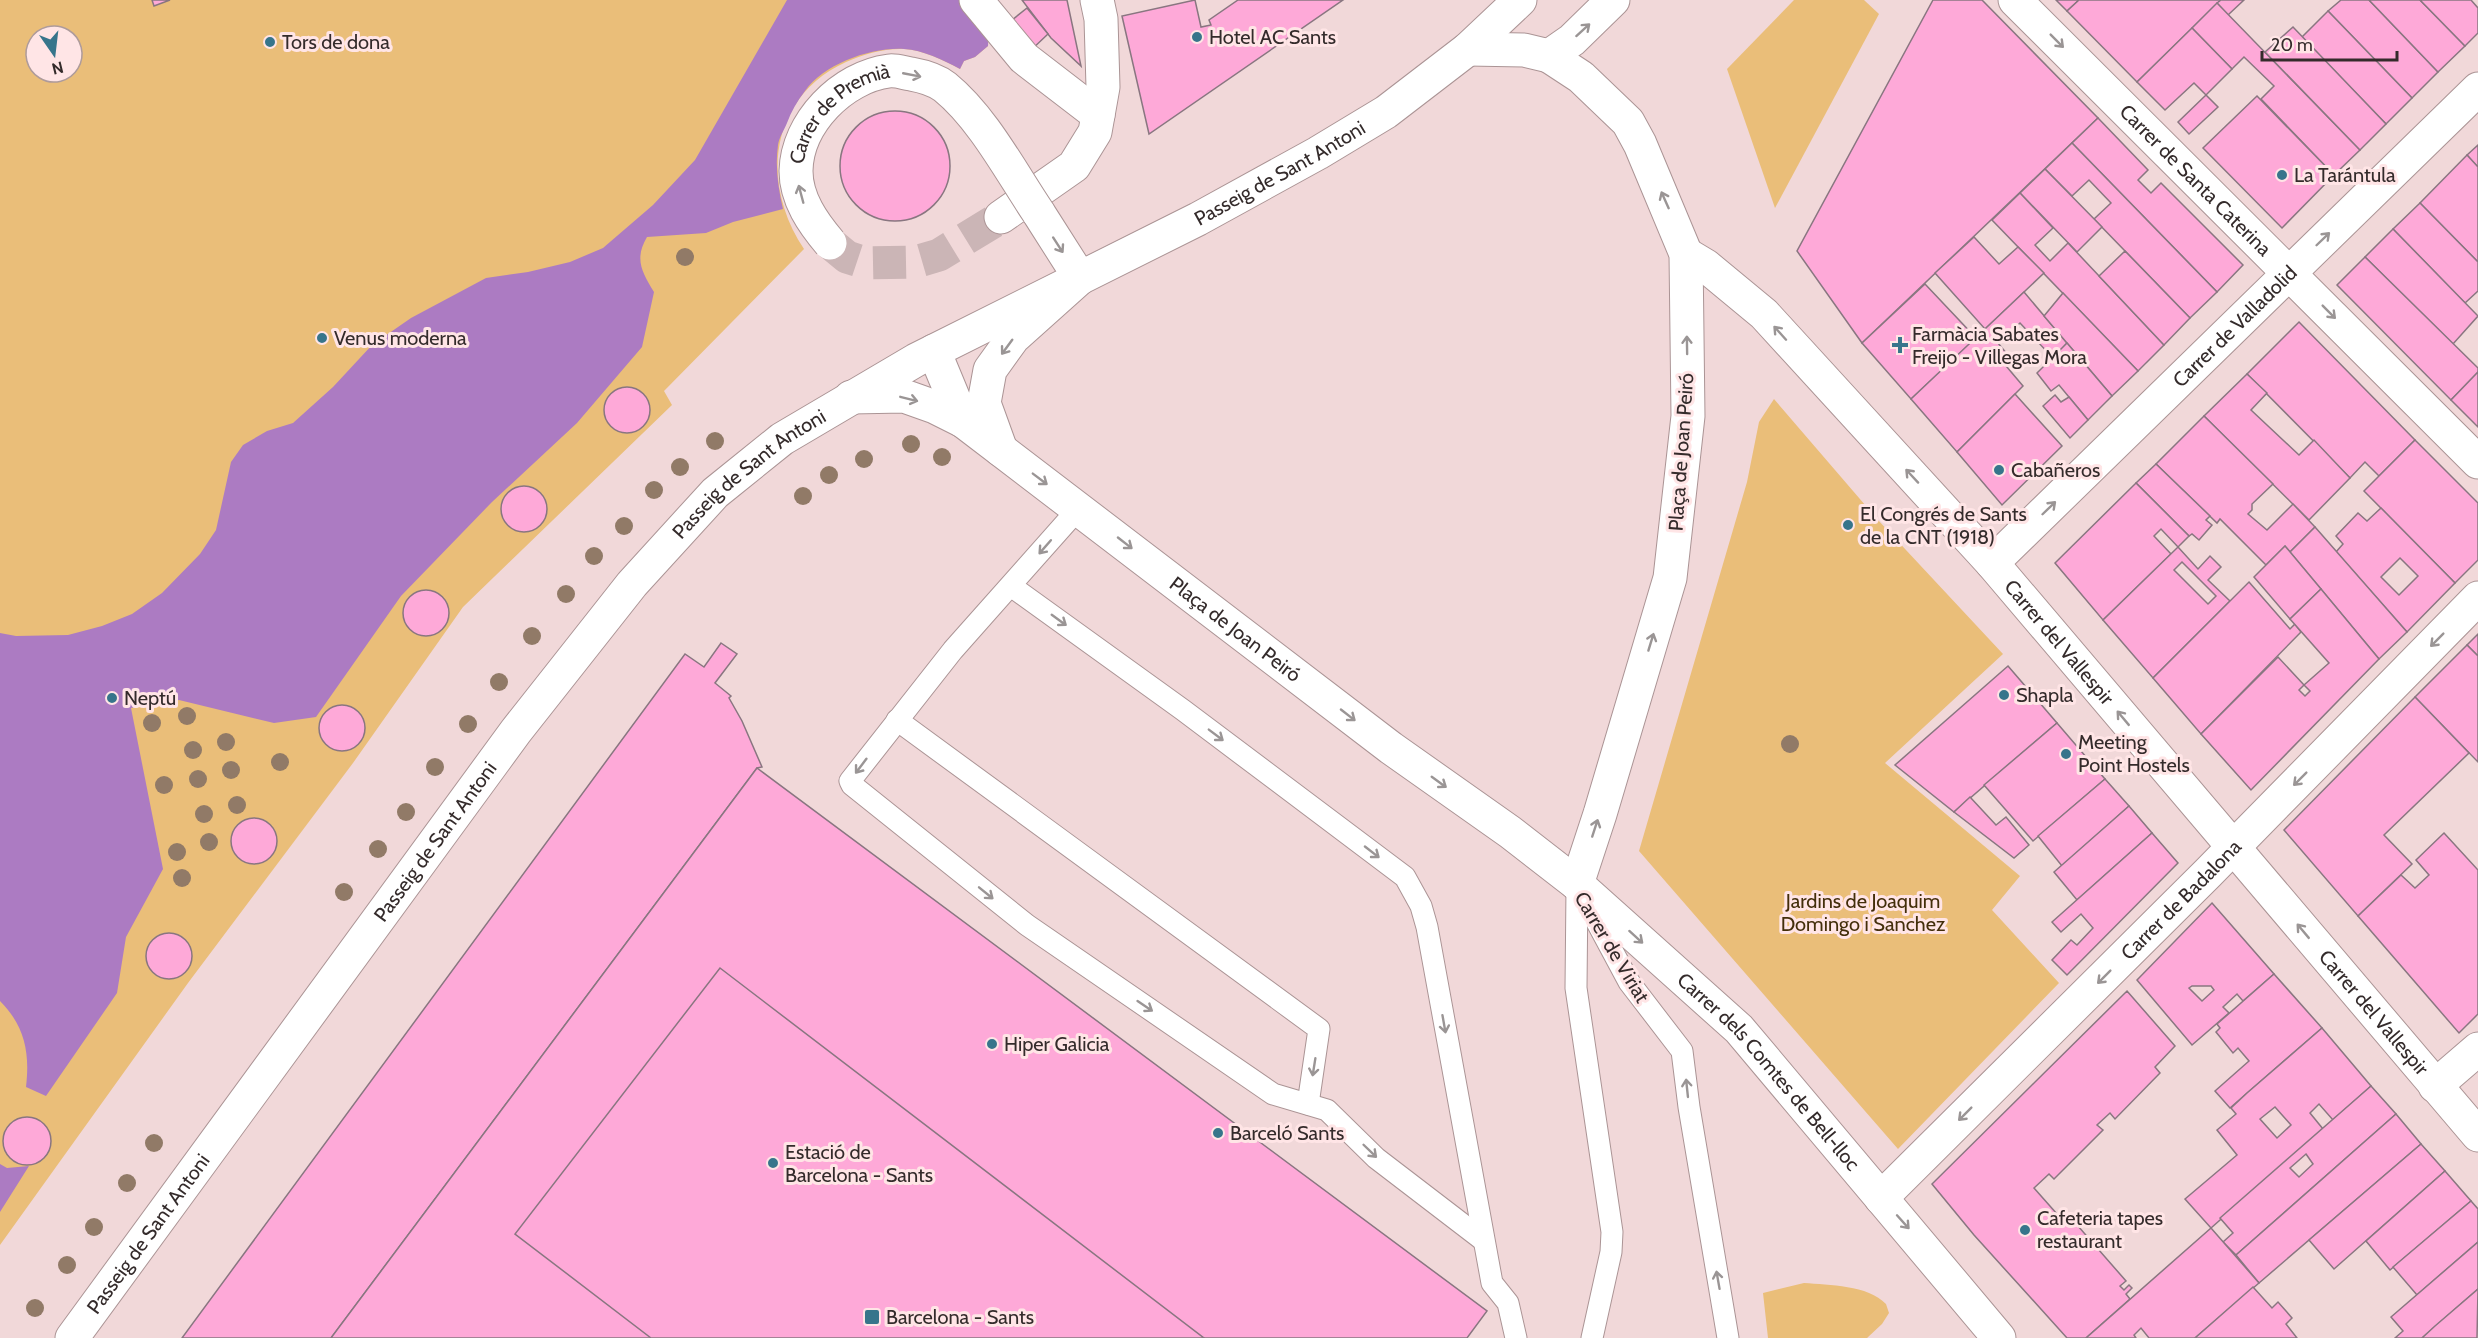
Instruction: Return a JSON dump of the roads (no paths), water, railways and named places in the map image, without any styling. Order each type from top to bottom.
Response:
[{"type":"street","points":[[976,0],[1024,58],[1098,115]]},
{"type":"street","points":[[1001,217],[1043,198],[1074,166],[1095,132],[1103,87],[1101,19],[1097,0]]},
{"type":"street","name":"Passeig de Sant Antoni","points":[[72,1338],[516,731],[632,584],[715,493],[782,439],[851,397],[934,351],[1198,219],[1318,153],[1386,112],[1468,49],[1520,0]]},
{"type":"street","points":[[1468,49],[1524,50],[1549,56],[1572,40],[1613,0]]},
{"type":"street","name":"Carrer de Santa Caterina","points":[[2015,0],[2478,462]]},
{"type":"street","name":"Plaça de Joan Peiró","points":[[1549,56],[1581,77],[1628,122],[1640,144],[1686,254],[1688,416],[1670,578],[1577,884]]},
{"type":"street","name":"Carrer de Premià","points":[[830,243],[816,227],[801,198],[796,171],[801,144],[812,120],[834,97],[862,78],[891,71],[920,76],[944,86],[971,114],[1043,198],[1080,278]]},
{"type":"street","name":"Carrer de Valladolid","points":[[1992,563],[2478,89]]},
{"type":"street","name":"Carrer del Vallespir","points":[[1686,254],[1706,266],[1764,314],[1992,563],[2478,1135]]},
{"type":"street","name":"Passeig de Sant Antoni","points":[[1001,450],[984,403],[990,370],[1013,338],[1080,278]]},
{"type":"street","points":[[934,351],[963,421]]},
{"type":"street","points":[[851,397],[904,396],[935,407],[963,421],[1079,508]]},
{"type":"street","name":"Plaça de Joan Peiró","points":[[1079,508],[1392,748],[1510,832]]},
{"type":"street","name":"Carrer de Badalona","points":[[1881,1198],[2233,847],[2478,598]]},
{"type":"street","name":"Carrer dels Comtes de Bell-lloc","points":[[1510,832],[1577,884],[1739,1029],[1999,1338]]},
{"type":"street","points":[[2435,1086],[2478,1049]]},
{"type":"lane","points":[[1079,508],[953,650],[850,780],[860,792],[1027,925],[1272,1094],[1327,1110],[1376,1158],[1483,1240]]},
{"type":"lane","points":[[1011,586],[1183,710],[1405,877],[1421,906],[1427,927],[1492,1283],[1508,1303],[1516,1338]]},
{"type":"lane","points":[[897,720],[1319,1029],[1308,1104]]},
{"type":"lane","name":"Carrer de Viriat","points":[[1577,884],[1576,988],[1612,1232],[1611,1252],[1598,1302],[1592,1338]]},
{"type":"lane","name":"Carrer de Viriat","points":[[1577,884],[1629,982],[1682,1051],[1689,1107],[1728,1338]]},
{"type":"tunnel","points":[[830,243],[847,257],[865,263],[915,262],[939,255],[1001,217]]},
{"type":"place","name":"Hotel AC Sants","points":[[1197,37]]},
{"type":"place","name":"Tors de dona","points":[[270,42]]},
{"type":"place","name":"La Tarántula","points":[[2282,175]]},
{"type":"place","name":"Venus moderna","points":[[322,338]]},
{"type":"place","name":"Farmàcia Sabates Freijo - Villegas Mora","points":[[1900,345]]},
{"type":"place","name":"Cabañeros","points":[[1999,470]]},
{"type":"place","name":"El Congrés de Sants de la CNT (1918)","points":[[1848,525]]},
{"type":"place","name":"Shapla","points":[[2004,695]]},
{"type":"place","name":"Neptú","points":[[112,698]]},
{"type":"place","name":"Meeting Point Hostels","points":[[2066,754]]},
{"type":"place","name":"Hiper Galicia","points":[[992,1044]]},
{"type":"place","name":"Barceló Sants","points":[[1218,1133]]},
{"type":"place","name":"Estació de Barcelona - Sants","points":[[773,1163]]},
{"type":"place","name":"Cafeteria tapes restaurant","points":[[2025,1230]]},
{"type":"place","name":"Barcelona - Sants","points":[[872,1317]]},
{"type":"park label","name":"Jardins de Joaquim Domingo i Sanchez","points":[[1863,912]]}]
